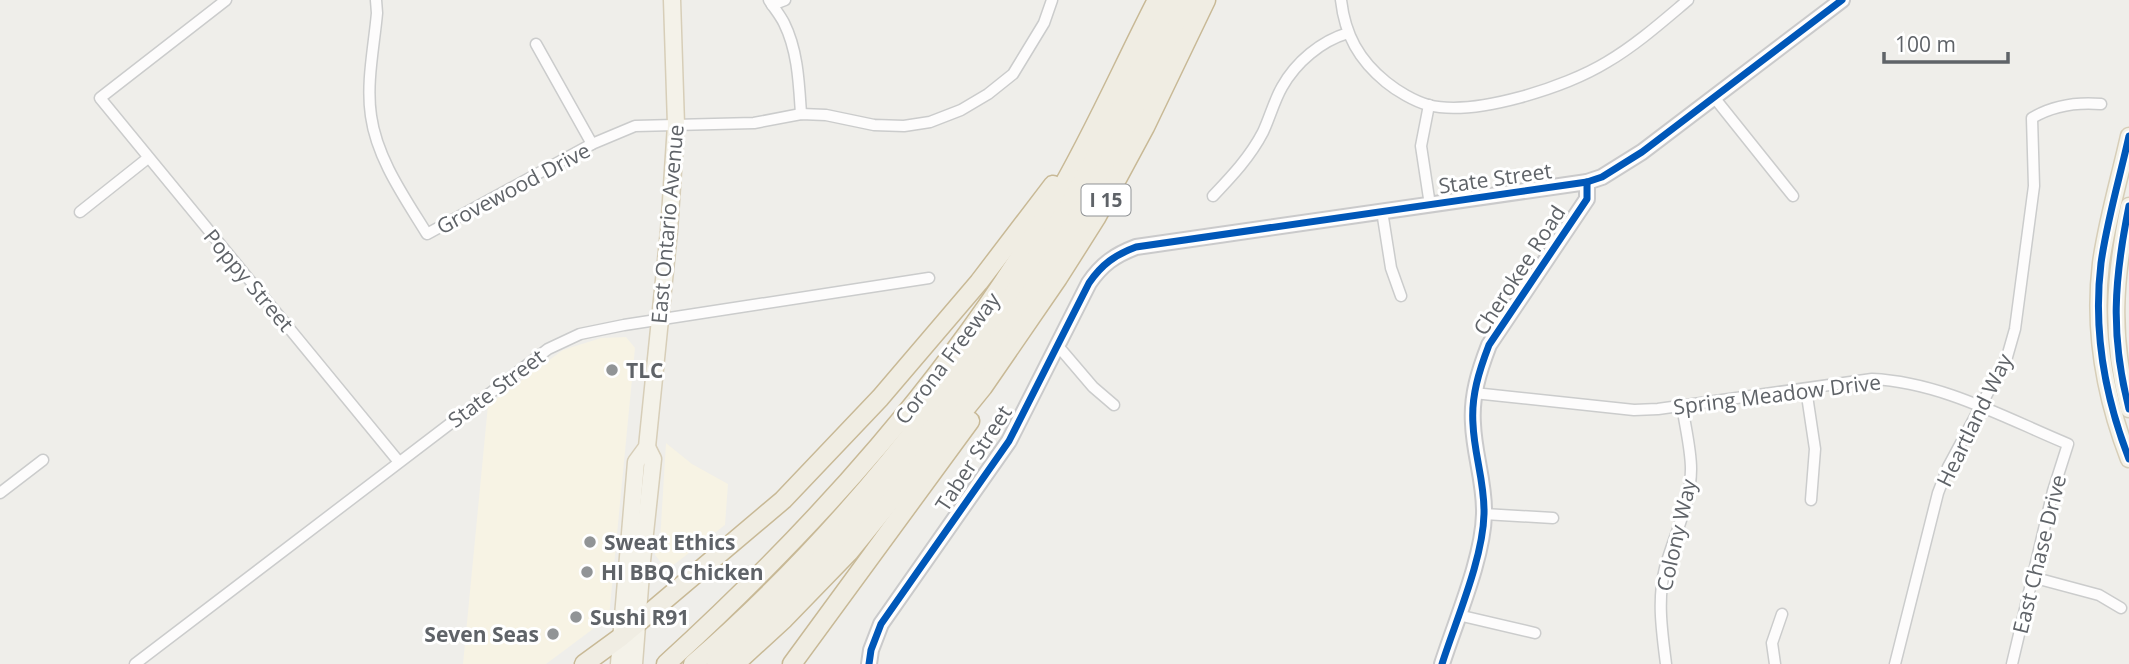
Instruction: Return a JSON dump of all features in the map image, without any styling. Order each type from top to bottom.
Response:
[{"type":"highway","name":"Corona Freeway","points":[[666,664],[780,555],[872,457],[937,374],[986,307],[1068,175],[1157,0]]},
{"type":"highway","points":[[693,664],[808,552],[898,450],[952,381],[1055,229],[1106,136],[1172,0]]},
{"type":"highway","points":[[716,664],[827,554],[902,468],[977,371],[1043,275],[1100,177],[1190,0]]},
{"type":"highway","name":"Corona Freeway","points":[[735,664],[784,619],[849,552],[984,387],[1096,218],[1145,128],[1206,0]]},
{"type":"highway","points":[[584,664],[621,637],[783,500],[863,417],[979,282],[1050,187],[1068,175]]},
{"type":"highway","points":[[792,664],[968,425],[984,387]]},
{"type":"main road","name":"East Ontario Avenue","points":[[619,664],[636,462],[647,447],[669,231],[676,125],[672,0]]},
{"type":"main road","points":[[2129,136],[2118,257],[2121,288],[2119,361],[2129,409]]},
{"type":"main road","points":[[2122,204],[2101,262],[2099,321],[2114,421],[2129,459]]},
{"type":"main road","name":"East Ontario Avenue","points":[[634,664],[653,459],[647,447]]},
{"type":"main road","points":[[632,500],[641,507],[644,539]]},
{"type":"street","name":"Poppy Street","points":[[226,0],[100,98],[399,462]]},
{"type":"street","name":"Grovewood Drive","points":[[376,0],[370,93],[375,135],[381,153],[427,234],[592,144],[635,126],[754,124],[801,114],[826,115],[874,125],[904,126],[930,122],[961,110],[988,94],[1013,74],[1044,23],[1052,0]]},
{"type":"street","points":[[785,0],[771,3],[784,22],[792,44],[801,114]]},
{"type":"street","points":[[1342,0],[1348,33],[1358,54],[1371,70],[1391,86],[1429,105],[1462,107],[1541,93],[1577,78],[1608,62],[1688,0]]},
{"type":"street","name":"State Street","points":[[1101,265],[1115,255],[1136,247],[1587,182],[1602,177],[1642,152],[1833,2]]},
{"type":"street","points":[[1213,196],[1244,163],[1296,66],[1315,49],[1348,33]]},
{"type":"street","points":[[536,44],[592,144]]},
{"type":"street","points":[[1713,96],[1793,196]]},
{"type":"street","name":"Heartland Way","points":[[1895,664],[1938,493],[1948,467],[2007,357],[2015,329],[2034,186],[2032,118],[2045,111],[2085,102],[2101,104]]},
{"type":"street","points":[[1429,105],[1421,146],[1430,205]]},
{"type":"street","points":[[80,212],[148,158]]},
{"type":"street","name":"Cherokee Road","points":[[1442,664],[1482,540],[1484,485],[1473,426],[1474,393],[1489,345],[1587,199],[1587,182]]},
{"type":"street","points":[[1382,211],[1391,268],[1401,296]]},
{"type":"street","name":"Taber Street","points":[[869,664],[871,650],[881,624],[1009,441],[1088,283],[1101,265]]},
{"type":"street","name":"State Street","points":[[135,664],[548,349],[580,334],[659,319],[929,278]]},
{"type":"street","points":[[1058,346],[1093,387],[1114,405]]},
{"type":"street","name":"Spring Meadow Drive","points":[[1474,393],[1634,411],[1872,379],[1901,380],[1929,386],[2068,444]]},
{"type":"street","points":[[1806,389],[1815,449],[1811,500]]},
{"type":"street","name":"Colony Way","points":[[1666,664],[1661,625],[1661,594],[1665,568],[1684,510],[1691,470],[1682,405]]},
{"type":"street","name":"East Chase Drive","points":[[2012,664],[2053,491],[2068,444]]},
{"type":"street","points":[[0,492],[43,460]]},
{"type":"street","points":[[1484,514],[1553,518]]},
{"type":"street","points":[[2032,577],[2099,595],[2121,608]]},
{"type":"street","points":[[1775,664],[1772,643],[1782,614]]},
{"type":"street","points":[[1458,615],[1535,634]]},
{"type":"shaded area","points":[[626,337],[635,348],[609,617],[546,664],[463,664],[488,405],[563,350],[601,338]]},
{"type":"shaded area","points":[[666,443],[692,464],[728,484],[725,525],[667,570],[655,555],[657,543],[660,541]]},
{"type":"cycle path","points":[[869,664],[871,650],[881,624],[1009,441],[1089,283],[1099,270],[1115,257],[1136,247],[1587,182],[1602,177],[1642,152],[1842,0]]},
{"type":"cycle path","points":[[2129,136],[2110,215],[2099,288],[2100,338],[2107,387],[2129,459]]},
{"type":"cycle path","points":[[1442,664],[1474,570],[1482,532],[1484,502],[1473,414],[1479,374],[1489,345],[1587,199],[1587,182]]},
{"type":"cycle path","points":[[2129,206],[2120,259],[2116,308],[2119,356],[2129,409]]},
{"type":"place","name":"TLC","points":[[612,370]]},
{"type":"place","name":"Sweat Ethics","points":[[590,542]]},
{"type":"place","name":"HI BBQ Chicken","points":[[587,572]]},
{"type":"place","name":"Sushi R91","points":[[576,617]]},
{"type":"place","name":"Seven Seas","points":[[553,634]]}]
